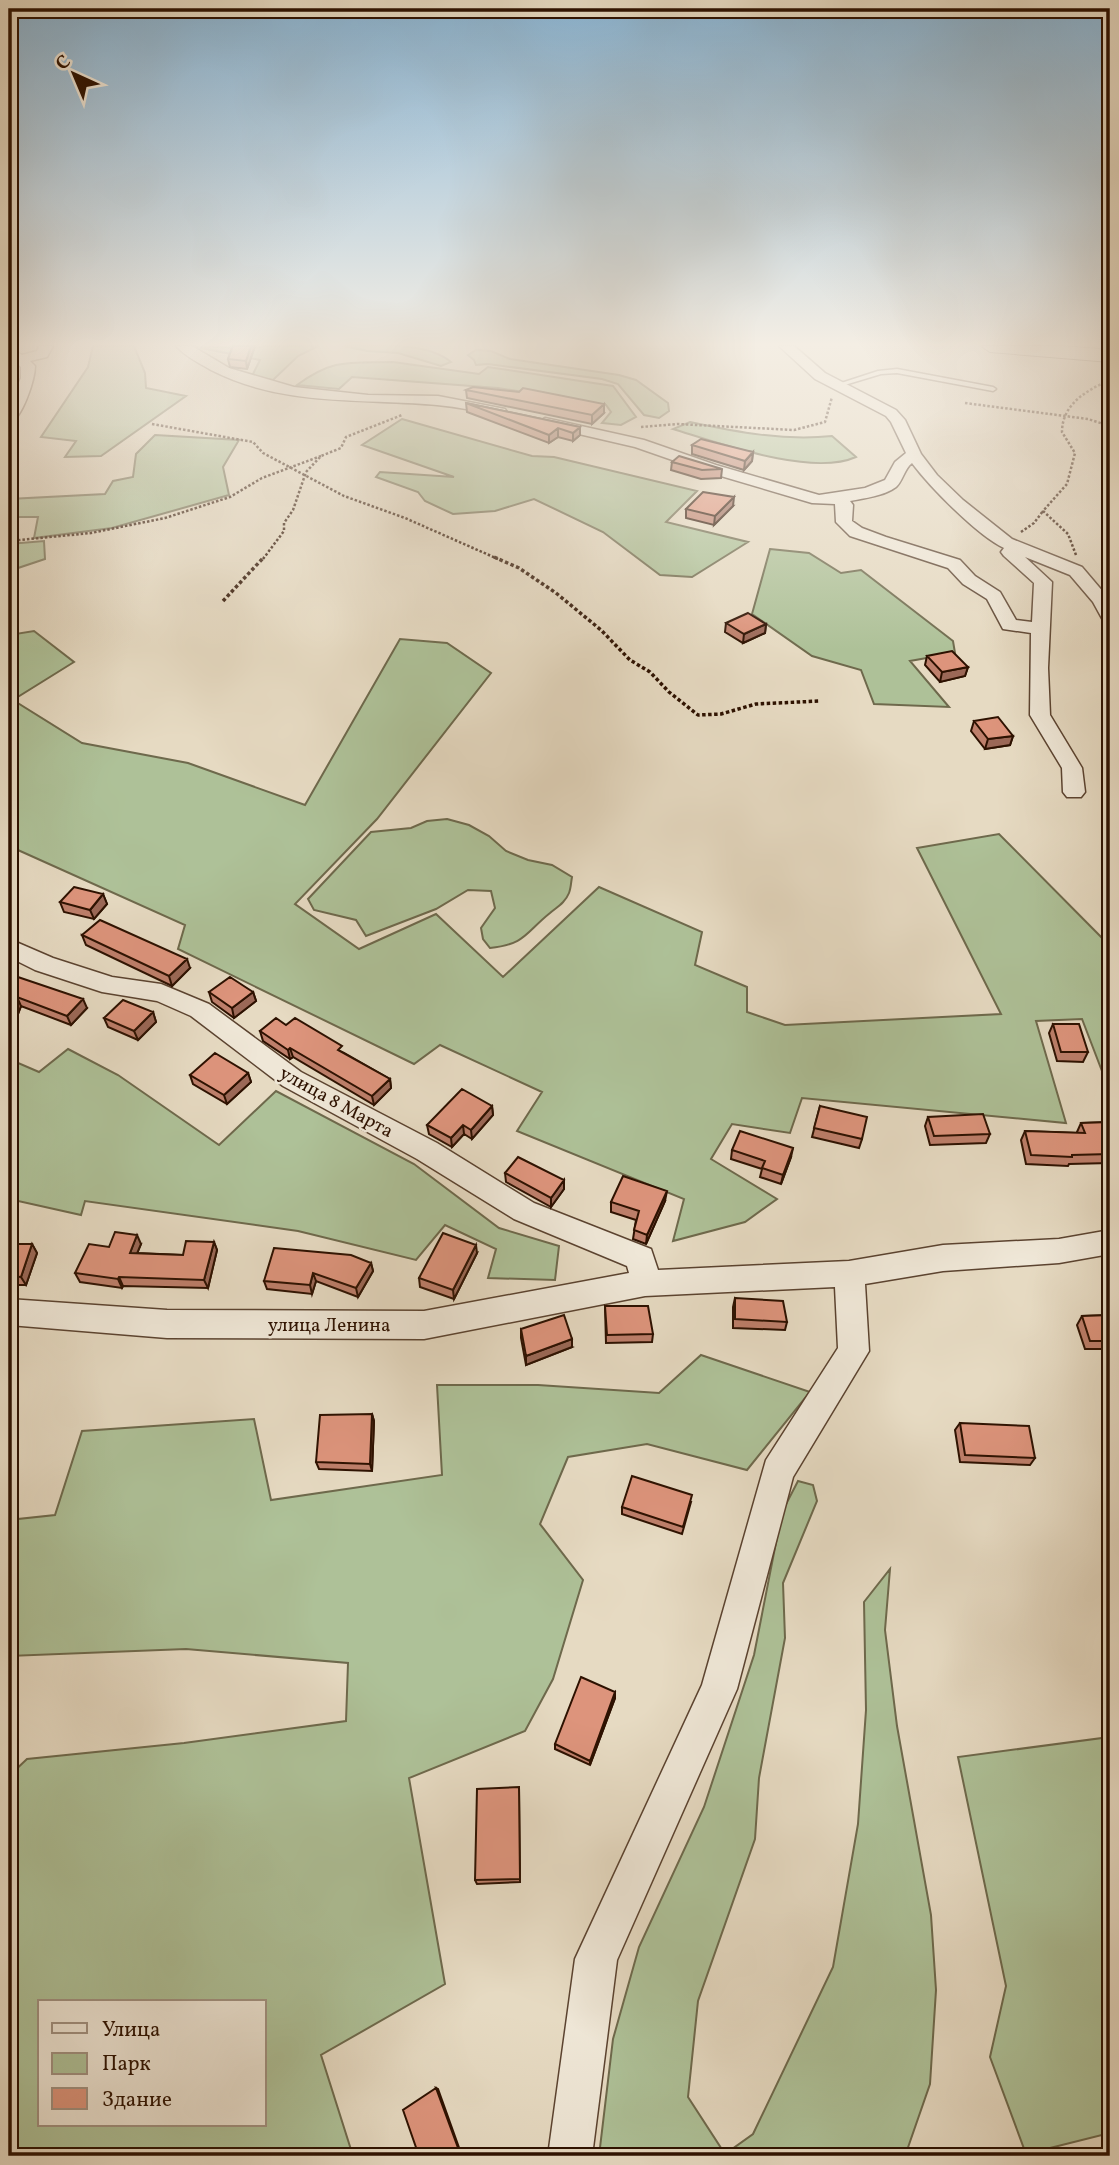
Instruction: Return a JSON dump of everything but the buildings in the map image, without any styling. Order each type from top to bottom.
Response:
[{"type":"street","points":[[647,447],[818,500],[839,499],[870,492],[891,483],[900,465],[914,454]]},
{"type":"street","points":[[911,447],[932,478],[957,503],[1006,543],[1076,571],[1101,600],[1110,618]]},
{"type":"street","points":[[839,499],[845,505],[844,522],[856,532],[954,564],[969,580],[994,596],[1009,625],[1030,628],[1042,625]]},
{"type":"street","points":[[1006,543],[1012,554],[1043,582],[1038,668],[1040,715],[1072,768],[1074,792]]},
{"type":"street","name":"улица 8 Марта","points":[[9,947],[44,964],[111,986],[161,993],[200,1010],[292,1079],[427,1151],[524,1211],[641,1258],[645,1283]]},
{"type":"street","name":"улица Ленина","points":[[9,1312],[167,1324],[424,1325],[645,1283],[849,1274],[943,1258],[1059,1251],[1110,1242]]},
{"type":"street","points":[[570,2156],[596,1959],[719,1689],[778,1471],[854,1352],[849,1274]]},
{"type":"path","points":[[258,447],[263,453],[344,496],[405,518],[519,568],[595,624],[630,660],[650,672],[669,692],[698,715],[721,714],[756,704],[820,701]]},
{"type":"path","points":[[9,541],[91,534],[165,518],[230,497],[262,478],[341,447]]},
{"type":"path","points":[[1006,543],[1034,523],[1067,484],[1075,453],[1071,447]]},
{"type":"path","points":[[223,601],[255,569],[284,531],[284,523],[293,510],[305,475],[321,456]]},
{"type":"path","points":[[1043,511],[1068,534],[1076,555]]},
{"type":"green space","points":[[72,447],[114,447],[101,456],[65,457]]},
{"type":"green space","points":[[143,447],[235,447],[223,467],[229,495],[112,528],[34,538],[38,517],[9,517],[9,499],[105,494],[113,481],[133,477],[136,454]]},
{"type":"green space","points":[[368,447],[500,447],[697,491],[666,522],[748,542],[692,577],[660,575],[603,532],[534,499],[495,511],[453,514],[425,501],[418,492],[376,477],[380,472],[454,477]]},
{"type":"green space","points":[[733,447],[845,447],[856,457],[837,462],[815,463],[790,461]]},
{"type":"green space","points":[[44,541],[45,559],[9,571],[9,544]]},
{"type":"green space","points":[[770,549],[809,553],[841,573],[861,570],[953,641],[955,653],[910,661],[949,707],[874,704],[861,670],[812,656],[752,614]]},
{"type":"green space","points":[[34,631],[74,662],[13,700],[82,743],[188,763],[305,805],[400,639],[447,643],[491,673],[377,819],[295,904],[359,949],[436,914],[503,977],[599,887],[702,932],[695,965],[747,987],[747,1012],[785,1025],[1001,1014],[917,848],[999,834],[1110,946],[1110,1092],[1082,1019],[1036,1021],[1066,1123],[802,1098],[790,1133],[732,1124],[711,1159],[777,1199],[745,1222],[673,1241],[684,1199],[517,1131],[542,1092],[440,1045],[414,1064],[178,949],[185,925],[9,846],[9,635]]},
{"type":"green space","points":[[447,819],[469,825],[489,836],[506,851],[528,860],[552,865],[572,877],[570,891],[565,900],[518,940],[490,948],[483,939],[481,928],[495,908],[491,891],[468,890],[436,909],[366,936],[356,920],[314,910],[308,899],[371,832],[411,828],[427,821]]},
{"type":"green space","points":[[68,1049],[118,1075],[219,1145],[276,1091],[414,1164],[499,1228],[559,1246],[555,1280],[488,1278],[496,1249],[445,1225],[416,1260],[298,1231],[85,1201],[81,1215],[9,1199],[9,1059],[39,1072]]},
{"type":"green space","points":[[701,1355],[810,1392],[747,1470],[647,1444],[568,1457],[540,1524],[583,1580],[553,1679],[525,1731],[409,1778],[445,1984],[321,2055],[353,2156],[9,2156],[9,1776],[27,1759],[184,1743],[346,1721],[348,1663],[186,1649],[9,1656],[9,1520],[55,1515],[82,1431],[254,1419],[271,1500],[442,1475],[437,1385],[538,1385],[659,1393]]},
{"type":"green space","points":[[798,1481],[813,1485],[817,1501],[783,1583],[785,1638],[759,1778],[755,1839],[698,2001],[688,2097],[725,2154],[753,2134],[833,1967],[858,1824],[866,1710],[864,1602],[890,1569],[885,1630],[897,1726],[931,1915],[936,1990],[930,2084],[905,2156],[599,2156],[613,2039],[639,1947],[704,1807],[754,1655],[782,1512]]},
{"type":"green space","points":[[1110,1737],[1110,2133],[1026,2154],[990,2057],[1006,1986],[958,1757]]}]
